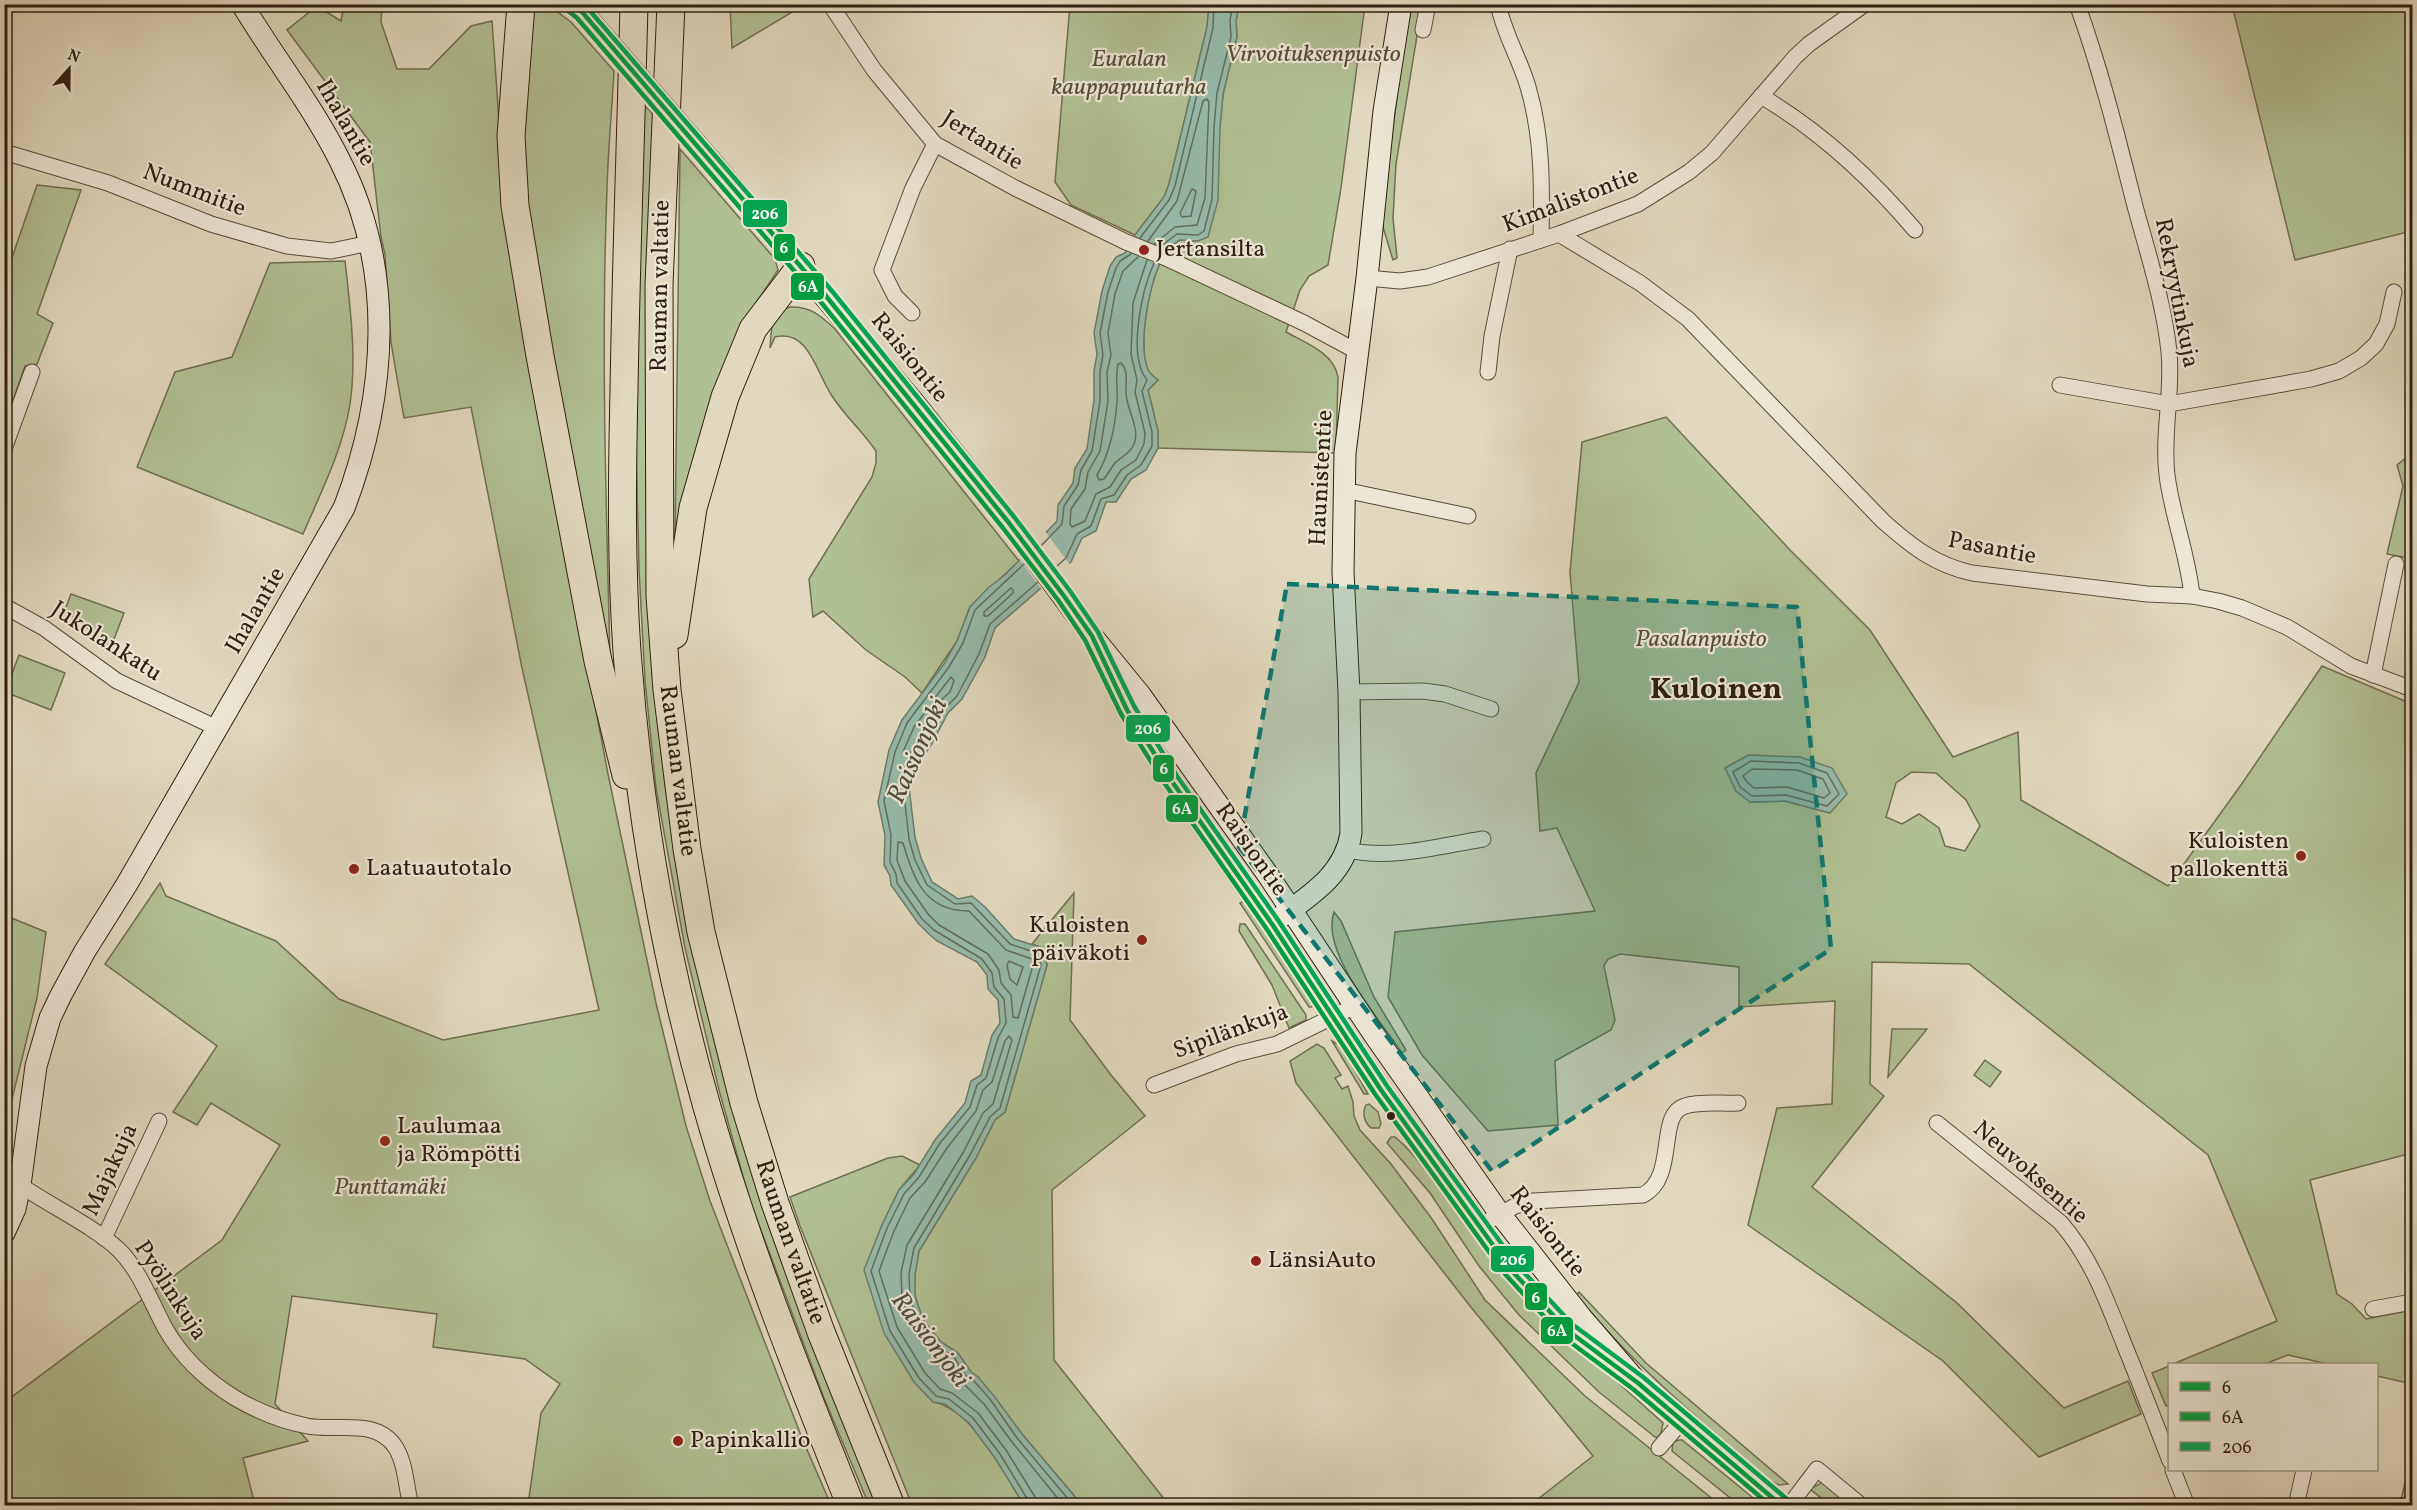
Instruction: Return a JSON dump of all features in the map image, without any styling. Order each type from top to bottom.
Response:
[{"type":"highway","points":[[521,4],[511,136],[515,206],[540,356],[598,661],[621,758],[653,861]]},
{"type":"highway","name":"Rauman valtatie","points":[[634,4],[625,285],[621,536],[629,676],[637,755],[653,861],[688,1033],[708,1109],[750,1242],[787,1347],[851,1506]]},
{"type":"highway","name":"Rauman valtatie","points":[[670,4],[659,285],[660,596],[667,690],[687,849],[701,932],[744,1103],[775,1203],[821,1332],[891,1506]]},
{"type":"highway","points":[[667,690],[688,535],[714,431],[725,397],[753,329],[801,266]]},
{"type":"main road","name":"Ihalantie","points":[[4,1233],[15,1209],[36,1066],[50,1018],[79,962],[128,884],[329,537],[357,475],[367,440],[378,375],[379,304],[376,271],[363,214],[329,139],[243,4]]},
{"type":"main road","name":"Haunistentie","points":[[1272,924],[1335,872],[1348,850],[1352,821],[1343,572],[1345,453],[1367,278],[1384,111],[1401,4]]},
{"type":"main road","name":"Raisiontie","points":[[576,7],[801,266],[1009,523],[1092,636],[1141,696],[1500,1214],[1581,1317],[1638,1383]]},
{"type":"main road","name":"Raisiontie","points":[[1092,636],[1133,720],[1171,780],[1478,1227],[1525,1287],[1567,1330],[1638,1383],[1783,1506]]},
{"type":"street","points":[[4,9],[7,4]]},
{"type":"street","name":"Jertantie","points":[[830,4],[874,70],[935,144],[1015,188],[1126,242],[1166,258],[1304,323],[1358,352]]},
{"type":"street","points":[[1423,30],[1428,4]]},
{"type":"street","points":[[1498,4],[1510,46],[1527,84],[1536,114],[1541,148],[1541,240]]},
{"type":"street","name":"Kimalistontie","points":[[1367,278],[1409,281],[1428,277],[1559,234],[1638,204],[1689,172],[1712,153],[1781,72],[1809,44],[1865,4]]},
{"type":"street","name":"Rekryytinkuja","points":[[2077,4],[2120,148],[2157,291],[2169,350],[2171,380],[2166,448],[2167,475],[2186,556],[2192,596]]},
{"type":"street","points":[[1761,96],[1794,116],[1873,182],[1915,230]]},
{"type":"street","points":[[912,313],[895,296],[882,270],[913,188],[935,144]]},
{"type":"street","name":"Nummitie","points":[[4,152],[108,183],[211,224],[287,246],[331,251],[370,243]]},
{"type":"street","name":"Pasantie","points":[[1559,234],[1640,283],[1688,319],[1883,521],[1930,559],[1972,573],[2146,594],[2192,596],[2242,608],[2279,624],[2351,666],[2412,689]]},
{"type":"street","points":[[1488,372],[1492,336],[1510,249]]},
{"type":"street","points":[[2060,385],[2169,404],[2311,379],[2339,371],[2361,358],[2376,344],[2387,324],[2394,292]]},
{"type":"street","points":[[4,449],[32,372]]},
{"type":"street","points":[[1344,490],[1468,516]]},
{"type":"street","points":[[2373,675],[2396,564]]},
{"type":"street","name":"Jukolankatu","points":[[4,606],[45,628],[134,691],[217,728]]},
{"type":"street","points":[[1349,692],[1423,691],[1445,694],[1491,709]]},
{"type":"street","points":[[1348,850],[1367,854],[1402,852],[1483,839]]},
{"type":"street","name":"Sipilänkuja","points":[[1154,1085],[1236,1054],[1277,1044],[1355,1006]]},
{"type":"street","points":[[1478,1227],[1500,1214],[1533,1201],[1643,1195],[1653,1190],[1659,1182],[1669,1130],[1677,1110],[1695,1104],[1738,1103]]},
{"type":"street","name":"Majakuja","points":[[104,1238],[159,1121]]},
{"type":"street","name":"Neuvoksentie","points":[[1937,1123],[2060,1222],[2075,1239],[2086,1257],[2112,1314],[2168,1458]]},
{"type":"street","name":"Pyölinkuja","points":[[20,1185],[119,1250],[131,1265],[166,1329],[194,1367],[234,1397],[256,1410],[280,1419],[308,1426],[370,1430],[384,1436],[395,1447],[402,1463],[411,1506]]},
{"type":"street","points":[[2373,1310],[2412,1302]]},
{"type":"street","points":[[1659,1448],[1682,1420]]},
{"type":"street","points":[[1789,1506],[1817,1469],[1862,1506]]},
{"type":"street","points":[[2173,1471],[2187,1506]]},
{"type":"street","points":[[2296,1506],[2304,1471]]},
{"type":"highlighted area","points":[[1287,584],[1797,607],[1831,949],[1492,1171],[1239,847]]},
{"type":"green space","points":[[730,4],[804,5],[732,48]]},
{"type":"green space","name":"Punttamäki","points":[[344,5],[382,5],[381,22],[397,69],[429,69],[471,26],[492,21],[501,149],[552,478],[608,774],[656,1003],[686,1126],[710,1201],[802,1438],[831,1505],[528,1505],[541,1413],[560,1384],[525,1359],[433,1347],[437,1314],[292,1296],[275,1404],[308,1441],[243,1458],[255,1505],[5,1506],[5,1402],[222,1240],[280,1145],[211,1103],[197,1125],[173,1112],[217,1046],[105,964],[160,883],[166,896],[276,941],[339,999],[443,1040],[599,1010],[522,668],[471,407],[404,418],[391,343],[385,254],[370,142],[287,30],[317,6],[341,21]]},
{"type":"green space","points":[[531,5],[548,5],[571,22],[614,71],[604,306],[610,656],[606,657],[522,180]]},
{"type":"green space","name":"Euralan kauppapuutarha","points":[[1070,5],[1209,5],[1207,27],[1169,184],[1164,197],[1135,235],[1071,205],[1055,182]]},
{"type":"green space","name":"Virvoituksenpuisto","points":[[1239,5],[1365,5],[1341,188],[1328,265],[1309,276],[1300,290],[1286,332],[1325,355],[1335,369],[1338,377],[1336,453],[1158,448],[1158,431],[1148,390],[1158,380],[1149,371],[1144,343],[1150,293],[1167,250],[1180,240],[1198,241],[1220,127],[1223,94],[1237,37],[1236,21]]},
{"type":"green space","points":[[1412,5],[1422,5],[1396,164],[1393,218],[1397,258],[1393,260],[1382,224],[1383,204],[1404,45]]},
{"type":"green space","points":[[2232,5],[2412,5],[2412,231],[2295,260]]},
{"type":"green space","points":[[643,104],[653,114],[653,685],[666,792],[679,871],[879,1505],[869,1505],[824,1398],[750,1201],[719,1090],[685,948],[656,788],[645,681],[636,441]]},
{"type":"green space","points":[[680,149],[775,259],[778,270],[747,316],[675,538]]},
{"type":"green space","points":[[37,185],[81,190],[37,314],[53,323],[37,364],[25,366],[5,423],[5,278]]},
{"type":"green space","points":[[345,261],[353,350],[350,404],[337,454],[303,534],[137,467],[175,372],[232,357],[270,263]]},
{"type":"green space","points":[[789,307],[814,312],[835,329],[1019,561],[970,607],[957,641],[922,693],[905,677],[866,650],[823,611],[813,617],[809,579],[872,477],[876,463],[876,451],[832,396],[812,358],[801,343],[791,337],[779,336],[775,337],[770,348],[773,323],[778,315]]},
{"type":"green space","name":"Pasalanpuisto","points":[[1666,417],[1790,550],[1870,630],[1953,757],[2018,732],[2021,800],[2168,886],[2241,785],[2322,666],[2412,704],[2412,1153],[2310,1180],[2337,1294],[2352,1304],[2366,1319],[2412,1310],[2412,1384],[2378,1376],[2378,1363],[2324,1363],[2288,1355],[2268,1363],[2175,1363],[2277,1321],[2208,1155],[1969,964],[1872,962],[1870,1084],[1884,1096],[1812,1187],[1957,1303],[2064,1408],[2128,1381],[2141,1414],[2039,1457],[1943,1361],[1748,1225],[1777,1108],[1832,1104],[1835,1001],[1739,1007],[1739,967],[1620,954],[1608,959],[1604,966],[1615,1020],[1611,1030],[1555,1061],[1558,1125],[1488,1131],[1422,1055],[1388,997],[1395,932],[1595,911],[1557,828],[1540,831],[1536,773],[1579,682],[1570,572],[1582,442]],"holes":[[[1749,755],[1830,813],[1785,801],[1750,802],[1725,768]],[[1912,772],[1936,773],[1966,800],[1980,826],[1965,851],[1945,846],[1939,828],[1919,814],[1902,824],[1886,817],[1896,783]]]},
{"type":"green space","points":[[2412,453],[2412,537],[2408,558],[2387,554],[2403,486],[2397,465]]},
{"type":"green space","points":[[71,594],[124,613],[111,647],[65,610]]},
{"type":"green space","points":[[19,655],[65,673],[51,710],[5,692]]},
{"type":"green space","points":[[1074,893],[1070,1020],[1145,1116],[1052,1190],[1054,1360],[1169,1505],[1082,1505],[978,1377],[971,1372],[958,1353],[941,1342],[923,1320],[915,1296],[915,1275],[919,1251],[976,1158],[995,1120],[1005,1112],[1047,965],[1043,948],[1032,944]]},
{"type":"green space","points":[[1246,900],[1313,1005],[1312,1007],[1309,1007],[1240,903]]},
{"type":"green space","points":[[1334,912],[1341,921],[1374,997],[1406,1050],[1402,1053],[1354,985],[1344,965],[1332,928]]},
{"type":"green space","points":[[4,915],[46,932],[37,998],[11,1103],[4,1094]]},
{"type":"green space","points":[[1240,924],[1245,924],[1306,1015],[1306,1020],[1289,1028],[1272,985],[1239,931]]},
{"type":"green space","points":[[1892,1029],[1927,1029],[1888,1077]]},
{"type":"green space","points":[[1332,1041],[1341,1046],[1368,1094],[1364,1094]]},
{"type":"green space","points":[[1317,1044],[1324,1048],[1341,1075],[1335,1078],[1342,1089],[1348,1086],[1354,1116],[1360,1130],[1391,1164],[1432,1219],[1485,1300],[1585,1396],[1720,1505],[1169,1505],[1538,1499],[1593,1456],[1470,1306],[1296,1083],[1290,1061]]},
{"type":"green space","points":[[1985,1060],[2001,1072],[1990,1087],[1974,1075]]},
{"type":"green space","points":[[1369,1104],[1378,1112],[1381,1124],[1379,1128],[1371,1128],[1365,1120],[1365,1108]]},
{"type":"green space","points":[[1391,1137],[1395,1137],[1404,1145],[1442,1187],[1532,1305],[1663,1423],[1658,1437],[1655,1437],[1599,1392],[1519,1315],[1479,1266],[1430,1193],[1387,1143]]},
{"type":"green space","points":[[902,1156],[920,1165],[899,1190],[882,1225],[865,1270],[933,1402],[948,1407],[974,1429],[997,1460],[1024,1505],[912,1505],[800,1226],[790,1197],[888,1158]]},
{"type":"green space","points":[[1579,1292],[1646,1363],[1788,1484],[1779,1485],[1770,1481],[1669,1392],[1598,1321],[1576,1295]]},
{"type":"green space","points":[[2168,1366],[2168,1405],[2166,1406],[2152,1373]]},
{"type":"green space","points":[[1682,1440],[1762,1505],[1739,1505],[1672,1451],[1673,1442]]},
{"type":"green space","points":[[2412,1451],[2412,1505],[2400,1505]]},
{"type":"green space","points":[[1823,1482],[1858,1505],[1830,1505],[1810,1489]]},
{"type":"water","name":"Raisionjoki","points":[[1209,5],[1239,5],[1236,21],[1237,37],[1223,94],[1218,200],[1208,237],[1198,241],[1180,240],[1172,245],[1160,263],[1150,293],[1144,344],[1149,371],[1158,380],[1148,390],[1158,431],[1158,448],[1146,470],[1131,479],[1116,502],[1106,502],[1096,531],[1082,538],[1071,562],[995,628],[985,657],[962,699],[948,713],[914,770],[909,787],[915,837],[921,858],[932,882],[958,899],[972,896],[1014,939],[1043,948],[1047,965],[1005,1112],[995,1120],[976,1158],[919,1251],[915,1275],[915,1296],[923,1320],[941,1342],[958,1353],[971,1372],[994,1396],[1022,1434],[1082,1505],[1024,1505],[995,1458],[969,1423],[945,1404],[933,1402],[914,1382],[884,1333],[864,1270],[899,1190],[914,1174],[935,1140],[965,1103],[971,1081],[981,1075],[992,1035],[1000,1023],[998,1000],[988,989],[987,975],[977,962],[930,935],[918,923],[891,885],[890,876],[884,865],[885,835],[878,802],[889,750],[902,720],[944,664],[957,641],[970,607],[988,588],[1006,574],[1057,521],[1058,505],[1073,483],[1075,468],[1087,449],[1094,400],[1094,371],[1097,354],[1094,333],[1102,291],[1110,266],[1116,257],[1125,253],[1135,235],[1164,197],[1169,184],[1207,27]]},
{"type":"water","points":[[1749,755],[1800,757],[1832,768],[1847,794],[1830,813],[1785,801],[1750,802],[1736,791],[1725,768]]},
{"type":"pier","points":[[1044,530],[1071,566],[1042,590],[1018,557]]},
{"type":"transit line","name":"6","points":[[572,4],[582,12],[826,296],[1009,523],[1064,596],[1092,636],[1127,710],[1171,780],[1272,924],[1381,1090],[1511,1270],[1567,1330],[1638,1383],[1782,1506]]},
{"type":"transit line","name":"206","points":[[584,4],[832,291],[1015,518],[1070,591],[1098,632],[1134,706],[1177,776],[1278,920],[1387,1086],[1517,1265],[1572,1324],[1643,1377],[1788,1500]]},
{"type":"transit line","name":"6A","points":[[567,10],[577,18],[820,301],[1003,528],[1058,600],[1085,640],[1121,714],[1165,784],[1266,928],[1375,1094],[1505,1274],[1562,1336],[1633,1389],[1771,1506]]},
{"type":"place","name":"Jertansilta","points":[[1144,250]]},
{"type":"place","name":"Kuloisten pallokenttä","points":[[2301,856]]},
{"type":"place","name":"Laatuautotalo","points":[[354,869]]},
{"type":"place","name":"Kuloisten päiväkoti","points":[[1142,940]]},
{"type":"place","name":"Laulumaa ja Römpötti","points":[[385,1141]]},
{"type":"place","name":"LänsiAuto","points":[[1256,1261]]},
{"type":"place","name":"Papinkallio","points":[[678,1441]]},
{"type":"district","name":"Kuloinen","points":[[1716,690]]}]
